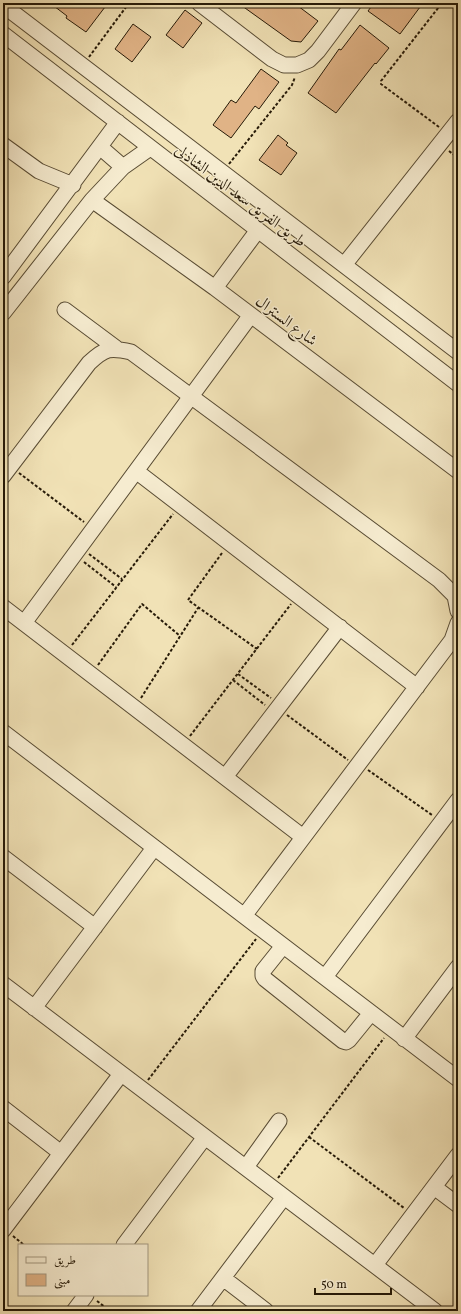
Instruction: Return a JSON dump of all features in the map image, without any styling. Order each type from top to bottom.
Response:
[{"type":"street","points":[[199,3],[272,59],[284,65],[297,65],[309,60],[318,51],[354,3]]},
{"type":"street","name":"طريق الفريق سعد الدين الشاذلى","points":[[3,5],[458,352]]},
{"type":"street","name":"طريق الفريق سعد الدين الشاذلى","points":[[3,34],[458,384]]},
{"type":"street","points":[[38,61],[48,64],[54,62],[58,55],[55,45]]},
{"type":"street","points":[[76,90],[75,79],[77,75],[88,72],[88,70]]},
{"type":"street","points":[[344,265],[458,121]]},
{"type":"street","points":[[3,277],[118,122]]},
{"type":"street","points":[[3,145],[39,171],[72,185]]},
{"type":"street","points":[[100,147],[123,167]]},
{"type":"street","points":[[3,313],[92,200],[123,167],[150,148]]},
{"type":"street","name":"شارع السنترال","points":[[92,200],[215,288],[458,471]]},
{"type":"street","points":[[215,288],[258,230]]},
{"type":"street","points":[[65,310],[116,348],[131,352],[439,580],[455,596],[458,611]]},
{"type":"street","points":[[24,623],[251,316]]},
{"type":"street","points":[[6,471],[89,363],[100,352],[116,348]]},
{"type":"street","points":[[136,471],[417,687]]},
{"type":"street","points":[[3,607],[303,837]]},
{"type":"street","points":[[244,916],[452,640],[458,623]]},
{"type":"street","points":[[225,777],[340,627]]},
{"type":"street","points":[[3,732],[458,1080]]},
{"type":"street","points":[[324,977],[458,800]]},
{"type":"street","points":[[34,1008],[154,848]]},
{"type":"street","points":[[3,857],[95,927]]},
{"type":"street","points":[[283,946],[263,971],[263,976],[344,1041],[346,1042],[349,1040],[371,1013]]},
{"type":"street","points":[[404,1038],[458,968]]},
{"type":"street","points":[[3,984],[435,1311]]},
{"type":"street","points":[[3,1230],[121,1074]]},
{"type":"street","points":[[3,1108],[61,1153]]},
{"type":"street","points":[[246,1167],[279,1121]]},
{"type":"street","points":[[125,1244],[205,1137]]},
{"type":"street","points":[[375,1265],[458,1155]]},
{"type":"street","points":[[434,1187],[458,1205]]},
{"type":"street","points":[[198,1311],[284,1197]]},
{"type":"street","points":[[223,1278],[266,1311]]},
{"type":"street","points":[[74,1311],[90,1297]]},
{"type":"path","points":[[88,70],[128,3]]},
{"type":"path","points":[[442,3],[381,81],[381,84],[448,134]]},
{"type":"path","points":[[222,173],[292,85],[297,65]]},
{"type":"path","points":[[6,471],[93,529]]},
{"type":"path","points":[[65,654],[180,505]]},
{"type":"path","points":[[229,542],[188,600],[257,649]]},
{"type":"path","points":[[77,550],[122,579]]},
{"type":"path","points":[[77,550],[116,587]]},
{"type":"path","points":[[183,745],[298,595]]},
{"type":"path","points":[[92,674],[142,604],[180,636]]},
{"type":"path","points":[[135,708],[198,608]]},
{"type":"path","points":[[238,674],[278,708]]},
{"type":"path","points":[[233,680],[278,708],[442,822]]},
{"type":"path","points":[[141,1089],[263,930]]},
{"type":"path","points":[[271,1187],[391,1028]]},
{"type":"path","points":[[309,1137],[412,1215]]},
{"type":"path","points":[[90,1297],[110,1311]]},
{"type":"building","points":[[50,3],[100,3],[105,7],[86,32],[66,18],[67,16]]},
{"type":"building","points":[[238,3],[294,3],[318,21],[301,42],[291,41]]},
{"type":"building","points":[[374,3],[423,3],[400,34],[368,11]]},
{"type":"building","points":[[185,10],[202,23],[183,48],[166,35]]},
{"type":"building","points":[[133,24],[151,37],[132,62],[115,49]]},
{"type":"building","points":[[360,25],[389,48],[376,64],[375,63],[336,113],[308,93],[339,49],[341,50]]},
{"type":"building","points":[[261,69],[279,82],[259,109],[255,106],[231,138],[213,125],[231,100],[236,103]]},
{"type":"building","points":[[278,135],[288,143],[286,145],[297,153],[281,175],[259,160]]}]
